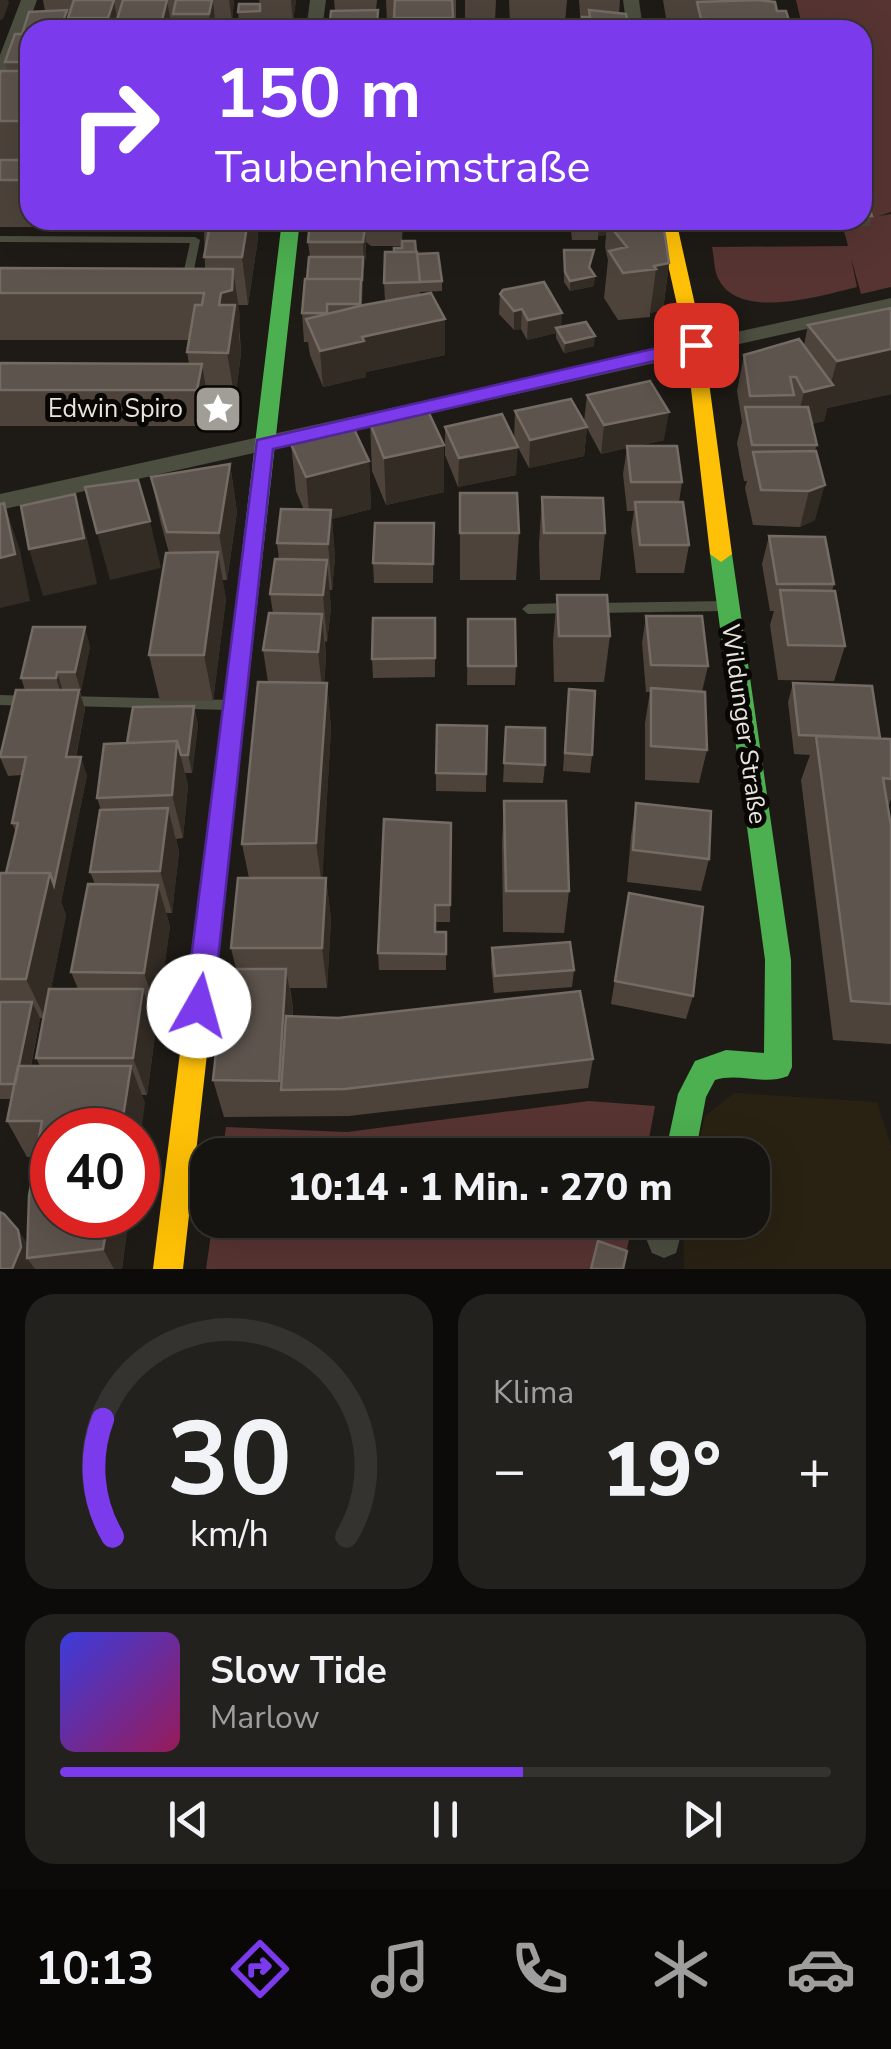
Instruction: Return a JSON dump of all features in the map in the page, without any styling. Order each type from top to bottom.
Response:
[{"type":"street","points":[[0,77],[15,34]]},
{"type":"street","points":[[168,1269],[290,230]]},
{"type":"street","name":"Wildunger Straße","points":[[669,230],[696,345],[727,606],[778,960],[778,1067],[726,1063],[705,1070],[692,1094],[683,1138]]},
{"type":"street","points":[[0,502],[891,304]]},
{"type":"lane","points":[[0,239],[195,240],[182,304]]},
{"type":"lane","points":[[528,608],[727,606]]},
{"type":"lane","points":[[0,700],[39,701]]},
{"type":"lane","points":[[58,701],[234,705]]},
{"type":"shaded area","points":[[796,0],[891,0],[891,212],[879,216],[891,214],[891,287],[861,294],[851,258],[857,287],[782,302],[743,299],[728,291],[718,278],[712,247],[848,246],[844,230],[872,230],[872,20],[801,20]]},
{"type":"shaded area","points":[[734,1093],[877,1102],[891,1146],[891,1269],[684,1269],[683,1238],[770,1238],[770,1138],[700,1138],[705,1116]]},
{"type":"shaded area","points":[[589,1101],[655,1106],[649,1138],[224,1138],[226,1127],[347,1132]]},
{"type":"shaded area","points":[[210,1238],[629,1238],[623,1269],[206,1269]]},
{"type":"building","points":[[74,0],[114,0],[108,18],[68,18]]},
{"type":"building","points":[[123,0],[167,0],[162,20],[117,20]]},
{"type":"building","points":[[176,0],[212,0],[209,14],[173,14]]},
{"type":"building","points":[[395,0],[452,0],[453,18],[394,18]]},
{"type":"building","points":[[697,2],[775,2],[777,11],[786,11],[789,20],[701,19]]},
{"type":"building","points":[[239,4],[260,4],[260,11],[238,12]]},
{"type":"building","points":[[67,10],[64,20],[26,20],[29,12]]},
{"type":"building","points":[[378,10],[377,20],[330,20],[331,11]]},
{"type":"building","points":[[589,10],[626,14],[627,20],[582,20],[590,17]]},
{"type":"building","points":[[15,34],[20,34],[20,62],[5,62]]},
{"type":"building","points":[[1,71],[20,71],[20,121],[0,121]]},
{"type":"building","points":[[0,160],[20,160],[20,180],[0,180]]},
{"type":"building","points":[[209,230],[246,230],[242,257],[204,257]]},
{"type":"building","points":[[309,230],[365,230],[363,242],[308,242]]},
{"type":"building","points":[[664,230],[669,263],[654,266],[656,269],[623,273],[609,251],[627,247],[614,231]]},
{"type":"building","points":[[402,241],[415,241],[416,252],[394,252],[394,248],[402,248]]},
{"type":"building","points":[[564,250],[594,250],[589,267],[595,276],[570,281],[565,272]]},
{"type":"building","points":[[385,252],[417,252],[420,282],[384,283]]},
{"type":"building","points":[[438,253],[442,281],[420,282],[417,254]]},
{"type":"building","points":[[309,257],[363,257],[362,281],[307,279]]},
{"type":"building","points":[[0,268],[233,269],[232,290],[221,293],[219,305],[235,305],[228,353],[187,352],[195,305],[202,305],[204,293],[0,293]]},
{"type":"building","points":[[305,279],[361,279],[360,304],[327,304],[327,313],[302,313]]},
{"type":"building","points":[[544,282],[562,313],[528,320],[522,309],[514,311],[500,294],[503,290]]},
{"type":"building","points":[[431,293],[445,319],[362,337],[364,341],[320,351],[306,319],[364,305]]},
{"type":"building","points":[[891,308],[891,349],[837,361],[808,325]]},
{"type":"building","points":[[586,322],[595,336],[565,343],[556,328]]},
{"type":"building","points":[[799,339],[833,385],[804,392],[796,377],[790,377],[794,395],[750,396],[744,355]]},
{"type":"building","points":[[0,363],[202,364],[197,390],[0,390]]},
{"type":"building","points":[[650,381],[669,412],[604,425],[587,395]]},
{"type":"building","points":[[571,399],[587,427],[530,440],[515,411]]},
{"type":"building","points":[[745,407],[808,407],[817,445],[752,445]]},
{"type":"building","points":[[428,411],[444,445],[384,458],[370,423]]},
{"type":"building","points":[[502,414],[518,447],[459,458],[445,427]]},
{"type":"building","points":[[354,429],[369,461],[306,477],[291,444]]},
{"type":"building","points":[[627,446],[677,446],[682,482],[631,482]]},
{"type":"building","points":[[816,451],[825,485],[809,491],[761,490],[753,452]]},
{"type":"building","points":[[230,464],[219,533],[167,532],[151,477]]},
{"type":"building","points":[[138,480],[150,521],[97,533],[85,487]]},
{"type":"building","points":[[460,493],[517,493],[519,533],[460,533]]},
{"type":"building","points":[[75,494],[84,538],[29,549],[21,506]]},
{"type":"building","points":[[542,497],[603,498],[605,533],[544,533]]},
{"type":"building","points":[[635,502],[683,502],[689,545],[640,545]]},
{"type":"building","points":[[4,503],[15,554],[0,558],[0,504]]},
{"type":"building","points":[[281,509],[331,510],[328,544],[277,543]]},
{"type":"building","points":[[375,523],[434,523],[433,564],[373,563]]},
{"type":"building","points":[[769,536],[825,537],[834,584],[777,584]]},
{"type":"building","points":[[218,552],[204,655],[149,655],[166,553]]},
{"type":"building","points":[[275,559],[327,560],[323,595],[270,594]]},
{"type":"building","points":[[780,590],[835,591],[845,646],[788,645]]},
{"type":"building","points":[[557,595],[607,595],[610,636],[559,636]]},
{"type":"building","points":[[269,613],[322,614],[318,652],[263,650]]},
{"type":"building","points":[[646,616],[702,616],[708,666],[651,665]]},
{"type":"building","points":[[373,618],[435,618],[435,658],[372,659]]},
{"type":"building","points":[[468,619],[515,619],[516,666],[468,666]]},
{"type":"building","points":[[33,627],[85,627],[75,672],[57,672],[56,678],[21,678]]},
{"type":"building","points":[[258,682],[327,683],[316,843],[242,844]]},
{"type":"building","points":[[793,683],[872,686],[880,738],[799,735]]},
{"type":"building","points":[[651,688],[705,692],[707,750],[651,746]]},
{"type":"building","points":[[569,689],[595,691],[592,755],[565,753]]},
{"type":"building","points":[[16,690],[79,690],[66,757],[81,757],[54,885],[50,873],[6,873],[18,823],[12,823],[26,757],[0,757]]},
{"type":"building","points":[[194,706],[188,755],[181,755],[177,741],[127,743],[133,707]]},
{"type":"building","points":[[437,725],[487,726],[486,774],[436,773]]},
{"type":"building","points":[[506,727],[545,728],[545,765],[504,763]]},
{"type":"building","points":[[816,736],[891,739],[891,779],[883,778],[891,826],[891,1004],[851,1001]]},
{"type":"building","points":[[177,741],[172,795],[97,798],[104,744]]},
{"type":"building","points":[[504,801],[566,801],[569,891],[506,891]]},
{"type":"building","points":[[636,803],[711,811],[709,859],[633,850]]},
{"type":"building","points":[[168,808],[160,871],[90,872],[100,810]]},
{"type":"building","points":[[384,819],[451,823],[450,905],[435,905],[435,932],[446,932],[446,954],[378,953]]},
{"type":"building","points":[[0,873],[50,873],[26,979],[0,979]]},
{"type":"building","points":[[238,878],[326,878],[322,948],[231,948]]},
{"type":"building","points":[[88,884],[158,885],[144,973],[71,972]]},
{"type":"building","points":[[629,893],[703,907],[693,996],[615,981]]},
{"type":"building","points":[[570,942],[574,970],[495,976],[492,948]]},
{"type":"building","points":[[225,969],[286,969],[279,1081],[213,1080]]},
{"type":"building","points":[[49,989],[143,989],[133,1058],[36,1058]]},
{"type":"building","points":[[580,991],[593,1059],[345,1089],[281,1090],[286,1016],[338,1018]]},
{"type":"building","points":[[0,1002],[32,1002],[15,1084],[0,1084]]},
{"type":"building","points":[[18,1066],[131,1066],[124,1108],[30,1108],[30,1121],[7,1121]]},
{"type":"building","points":[[30,1190],[30,1238],[105,1238],[103,1249],[27,1258]]},
{"type":"building","points":[[0,1212],[18,1230],[21,1247],[12,1269],[0,1269]]},
{"type":"building","points":[[598,1241],[627,1251],[623,1269],[591,1269]]},
{"type":"traffic: fast","points":[[241,651],[290,230]]},
{"type":"traffic: fast","points":[[683,1138],[692,1094],[705,1070],[726,1063],[778,1067],[778,960],[721,554]]},
{"type":"traffic: slow","points":[[669,230],[695,345],[721,554]]},
{"type":"traffic: slow","points":[[168,1269],[241,651]]},
{"type":"place","name":"Edwin Spiro","points":[[218,409]]},
{"type":"route","points":[[199,1006],[264,445],[696,345]]}]
